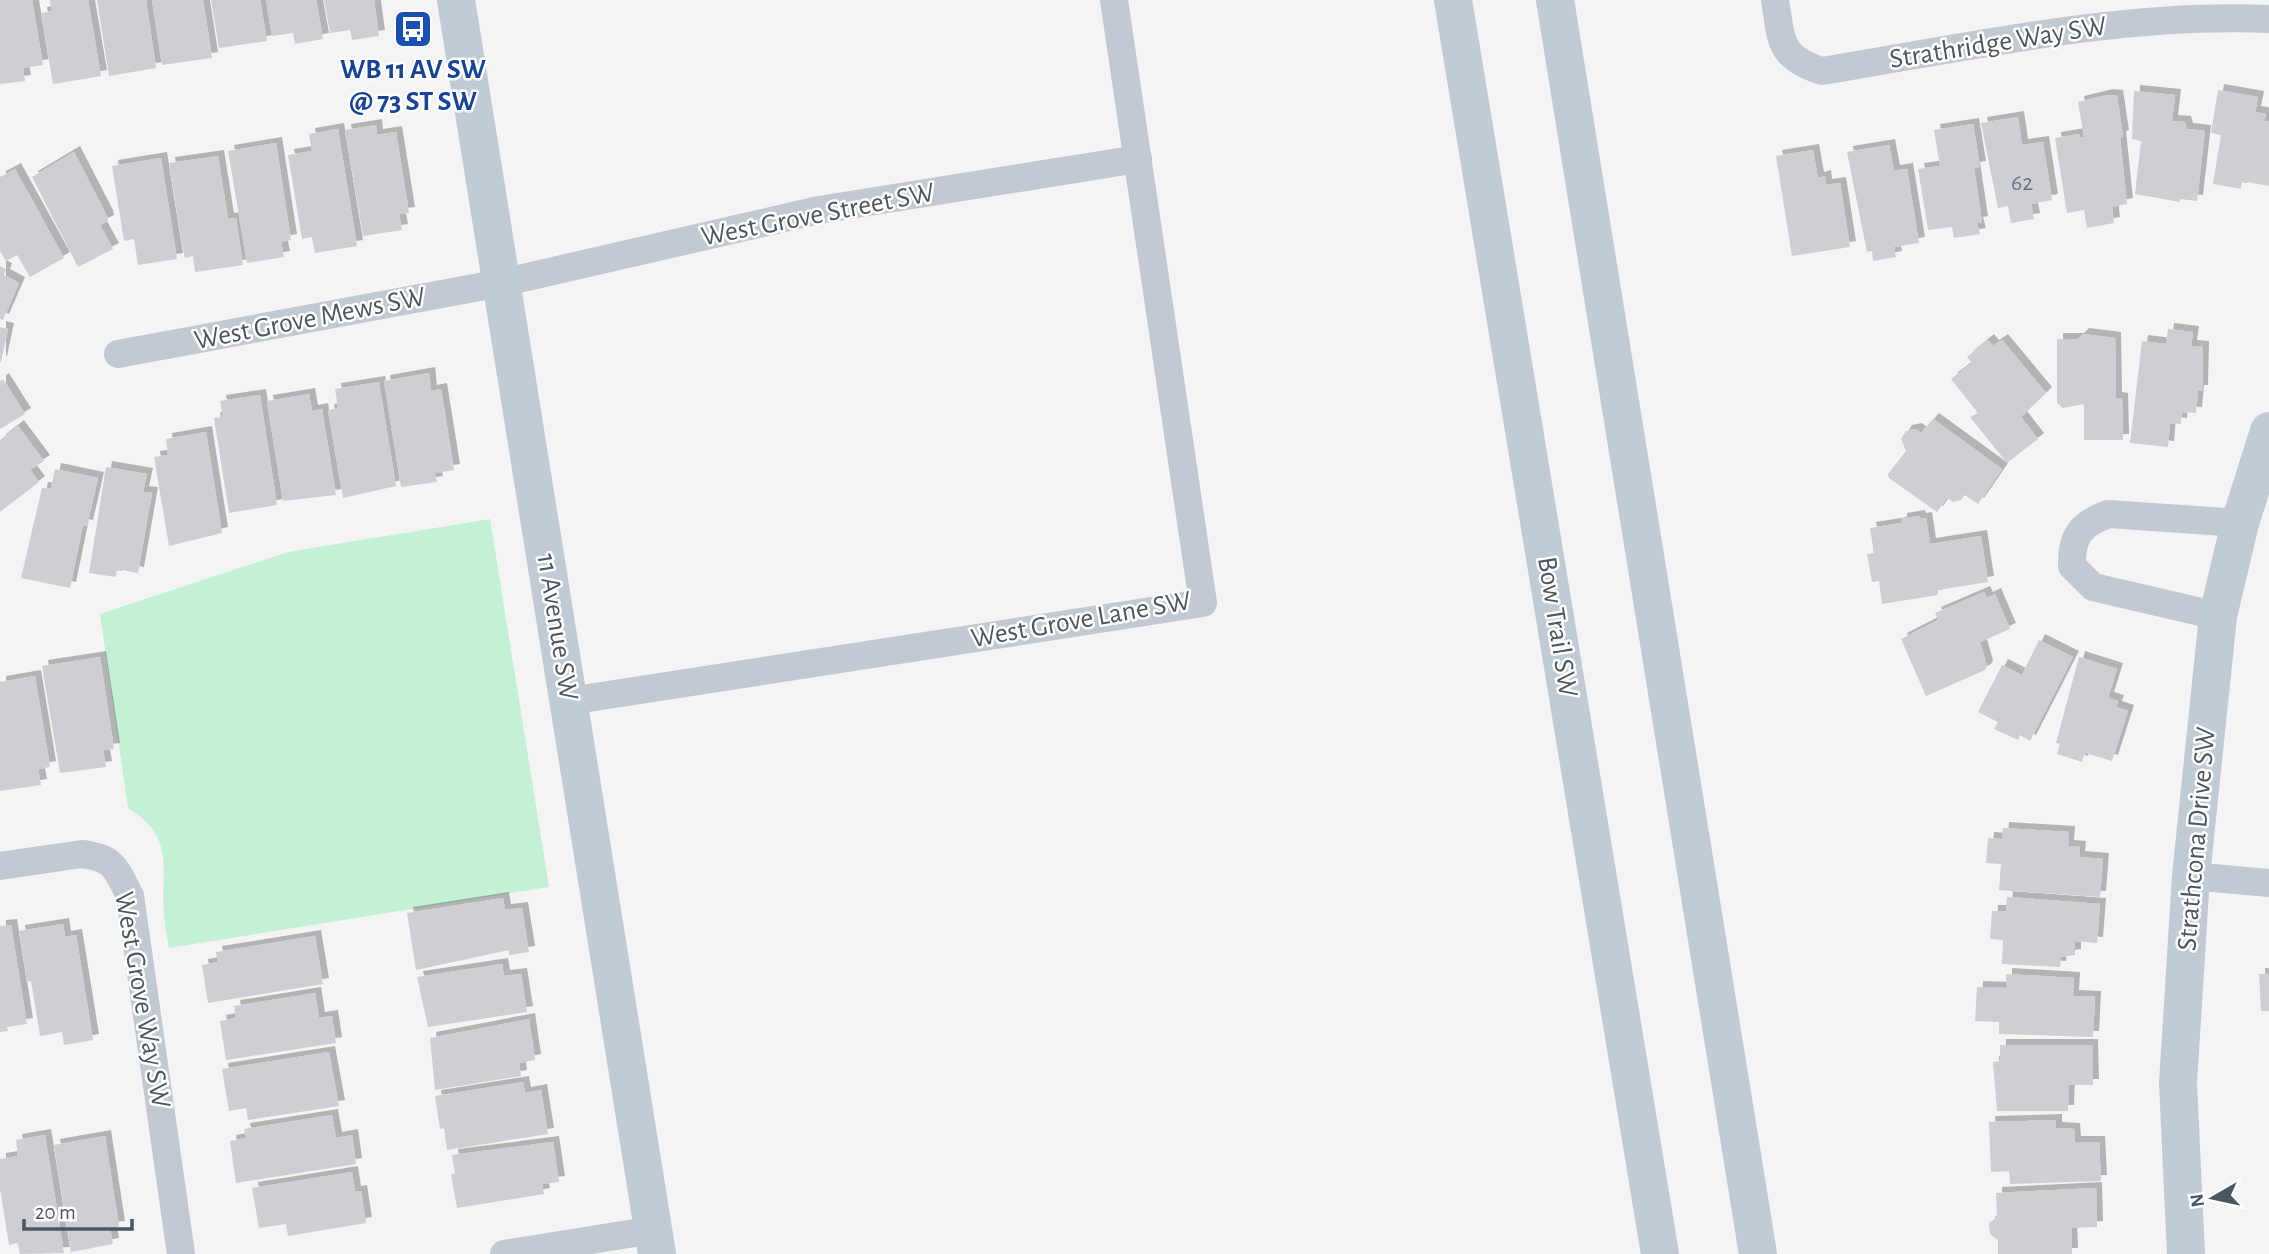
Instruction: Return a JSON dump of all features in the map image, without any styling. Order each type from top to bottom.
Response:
[{"type":"main road","name":"11 Avenue SW","points":[[456,0],[655,1242]]},
{"type":"main road","name":"Bow Trail SW","points":[[1453,0],[1660,1254]]},
{"type":"main road","points":[[1555,0],[1758,1254]]},
{"type":"main road","name":"Strathcona Drive SW","points":[[2186,1254],[2178,1083],[2191,876],[2218,616],[2240,523],[2269,431]]},
{"type":"street","name":"West Grove Lane SW","points":[[569,701],[1203,603],[1114,0]]},
{"type":"street","name":"Strathridge Way SW","points":[[1775,0],[1783,45],[1798,62],[1822,71],[2141,20],[2207,17],[2269,19]]},
{"type":"street","name":"West Grove Street SW","points":[[501,283],[819,210],[1138,159]]},
{"type":"street","name":"West Grove Mews SW","points":[[118,354],[501,283]]},
{"type":"street","points":[[2218,616],[2093,587],[2072,566],[2071,549],[2077,532],[2093,520],[2108,514],[2240,523]]},
{"type":"street","name":"West Grove Way SW","points":[[0,866],[82,854],[96,856],[113,864],[130,896],[181,1254]]},
{"type":"street","points":[[2191,876],[2269,883]]},
{"type":"street","points":[[504,1254],[655,1242]]},
{"type":"green space","points":[[490,519],[549,887],[169,948],[164,915],[163,856],[154,831],[128,808],[100,614],[288,552]]},
{"type":"building","points":[[0,0],[32,0],[43,65],[23,68],[25,81],[0,84]]},
{"type":"building","points":[[50,0],[88,0],[101,76],[53,84],[41,13],[52,11]]},
{"type":"building","points":[[97,0],[146,0],[156,68],[109,76]]},
{"type":"building","points":[[152,0],[203,0],[212,58],[162,65]]},
{"type":"building","points":[[211,0],[260,0],[267,41],[219,48]]},
{"type":"building","points":[[266,0],[316,0],[323,39],[295,44],[293,33],[272,36]]},
{"type":"building","points":[[324,0],[374,0],[379,36],[352,40],[350,30],[330,33]]},
{"type":"building","points":[[2218,90],[2258,97],[2255,112],[2266,114],[2264,121],[2269,122],[2269,186],[2242,181],[2241,189],[2213,184],[2221,135],[2211,133]]},
{"type":"building","points":[[2134,91],[2175,95],[2172,121],[2185,122],[2187,129],[2205,131],[2197,201],[2180,199],[2180,202],[2135,194],[2141,141],[2132,139]]},
{"type":"building","points":[[2107,95],[2117,96],[2123,136],[2120,137],[2127,204],[2112,207],[2114,223],[2087,228],[2084,210],[2067,213],[2055,138],[2079,134],[2080,138],[2084,137],[2078,102]]},
{"type":"building","points":[[2018,117],[2022,145],[2043,142],[2052,200],[2031,204],[2034,219],[2011,223],[2008,206],[1998,208],[1981,123]]},
{"type":"building","points":[[1973,124],[1980,167],[1974,168],[1982,222],[1977,223],[1980,234],[1954,238],[1952,227],[1928,230],[1918,169],[1940,166],[1934,130]]},
{"type":"building","points":[[376,125],[377,135],[396,132],[409,213],[399,214],[402,230],[363,236],[345,130]]},
{"type":"building","points":[[338,129],[357,246],[315,253],[312,237],[302,239],[288,155],[312,151],[309,134]]},
{"type":"building","points":[[276,143],[291,240],[281,242],[284,257],[247,263],[228,151]]},
{"type":"building","points":[[1889,145],[1894,171],[1907,169],[1919,243],[1894,247],[1896,257],[1873,261],[1872,251],[1867,252],[1847,152]]},
{"type":"building","points":[[1813,150],[1818,178],[1825,176],[1826,185],[1840,183],[1850,247],[1792,256],[1776,156]]},
{"type":"building","points":[[74,152],[107,216],[108,221],[100,225],[113,249],[78,267],[32,177]]},
{"type":"building","points":[[218,156],[228,219],[236,218],[243,265],[195,272],[193,256],[185,258],[169,163]]},
{"type":"building","points":[[161,158],[177,259],[138,265],[134,239],[124,241],[112,166]]},
{"type":"building","points":[[15,169],[64,258],[30,277],[17,255],[6,261],[0,251],[0,177]]},
{"type":"building","points":[[0,266],[6,269],[4,275],[19,283],[3,320],[0,319]]},
{"type":"building","points":[[0,327],[8,329],[1,362],[0,362]]},
{"type":"building","points":[[2168,329],[2193,332],[2191,346],[2203,347],[2202,391],[2198,391],[2196,413],[2182,412],[2181,424],[2170,423],[2168,447],[2130,443],[2142,341],[2166,344]]},
{"type":"building","points":[[2083,334],[2115,338],[2116,398],[2122,399],[2123,440],[2084,440],[2084,404],[2063,408],[2057,403],[2057,339],[2078,339]]},
{"type":"building","points":[[1988,340],[1993,346],[2002,340],[2046,393],[2021,417],[2038,439],[2007,463],[1970,417],[1978,413],[1951,379],[1972,363],[1967,357]]},
{"type":"building","points":[[429,373],[431,391],[441,389],[454,470],[435,473],[437,482],[401,487],[384,381]]},
{"type":"building","points":[[3,379],[25,414],[0,429],[0,381]]},
{"type":"building","points":[[379,382],[396,486],[343,498],[328,410],[338,408],[335,389]]},
{"type":"building","points":[[309,394],[312,411],[322,409],[336,495],[283,501],[267,401]]},
{"type":"building","points":[[260,395],[277,505],[229,513],[214,418],[223,417],[220,401]]},
{"type":"building","points":[[1933,419],[2002,469],[1978,504],[1965,495],[1961,500],[1953,502],[1947,498],[1937,512],[1889,478],[1888,474],[1906,451],[1901,439],[1906,431],[1916,429],[1921,433]]},
{"type":"building","points":[[18,426],[44,461],[30,470],[39,482],[0,512],[0,440]]},
{"type":"building","points":[[206,432],[222,533],[169,546],[154,457],[168,455],[166,439]]},
{"type":"building","points":[[106,467],[147,474],[143,492],[152,493],[138,573],[117,569],[116,577],[89,573]]},
{"type":"building","points":[[55,469],[98,478],[87,526],[83,525],[70,588],[21,578],[42,488],[51,489]]},
{"type":"building","points":[[1919,516],[1920,519],[1926,518],[1930,544],[1981,536],[1988,582],[1938,590],[1938,595],[1882,604],[1879,581],[1872,582],[1867,554],[1874,553],[1870,528],[1901,523],[1901,519]]},
{"type":"building","points":[[1984,592],[1987,598],[1995,594],[2010,629],[1980,642],[1987,666],[1985,670],[1926,696],[1901,639],[1938,620],[1935,613]]},
{"type":"building","points":[[2039,640],[2073,657],[2030,741],[2020,735],[2018,740],[1994,729],[1998,722],[1978,712],[2002,665],[2022,675]]},
{"type":"building","points":[[100,657],[114,749],[103,750],[106,767],[60,773],[42,666]]},
{"type":"building","points":[[2079,657],[2117,669],[2108,698],[2118,701],[2116,707],[2128,711],[2112,761],[2085,753],[2082,762],[2057,754],[2060,744],[2056,743]]},
{"type":"building","points":[[35,676],[50,767],[38,769],[41,785],[0,791],[0,682]]},
{"type":"building","points":[[2003,828],[2069,832],[2068,846],[2080,847],[2079,857],[2103,859],[2100,897],[1999,890],[2001,864],[1986,863],[1988,838],[2002,839]]},
{"type":"building","points":[[2007,897],[2100,904],[2097,943],[2075,941],[2075,955],[2061,957],[2060,967],[2002,964],[2003,940],[1990,939],[1992,911],[2006,911]]},
{"type":"building","points":[[503,898],[505,910],[522,908],[529,952],[509,955],[509,950],[416,970],[407,913]]},
{"type":"building","points":[[63,924],[65,937],[76,935],[93,1040],[64,1045],[62,1032],[40,1036],[31,981],[27,982],[19,931]]},
{"type":"building","points":[[11,925],[27,1024],[7,1027],[8,1031],[0,1032],[0,926]]},
{"type":"building","points":[[315,936],[323,984],[208,1003],[202,965],[218,962],[216,952]]},
{"type":"building","points":[[502,964],[504,976],[521,974],[527,1012],[428,1027],[417,977]]},
{"type":"building","points":[[2006,974],[2074,978],[2073,996],[2095,997],[2093,1037],[1999,1034],[1999,1022],[1975,1021],[1977,987],[2006,988]]},
{"type":"building","points":[[2259,974],[2269,974],[2269,1011],[2261,1011]]},
{"type":"building","points":[[315,993],[319,1018],[332,1016],[336,1043],[226,1060],[220,1021],[236,1018],[234,1006]]},
{"type":"building","points":[[529,1019],[535,1060],[519,1063],[521,1076],[435,1090],[430,1038]]},
{"type":"building","points":[[2000,1045],[2092,1045],[2093,1085],[2069,1085],[2068,1111],[1997,1111],[1993,1062],[2000,1061]]},
{"type":"building","points":[[329,1052],[339,1106],[248,1120],[246,1108],[229,1111],[222,1069]]},
{"type":"building","points":[[523,1082],[525,1093],[541,1090],[548,1134],[447,1150],[444,1128],[440,1129],[435,1096]]},
{"type":"building","points":[[332,1115],[336,1138],[352,1135],[356,1164],[236,1183],[230,1141],[246,1138],[244,1129]]},
{"type":"building","points":[[2056,1120],[2056,1128],[2074,1129],[2075,1142],[2099,1142],[2101,1181],[2010,1184],[2009,1171],[1991,1172],[1989,1122]]},
{"type":"building","points":[[45,1135],[64,1253],[20,1254],[18,1243],[9,1245],[0,1189],[0,1159],[18,1156],[16,1140]]},
{"type":"building","points":[[105,1136],[119,1227],[110,1228],[113,1244],[71,1252],[54,1145]]},
{"type":"building","points":[[553,1142],[559,1182],[542,1184],[544,1194],[457,1208],[451,1174],[455,1174],[452,1155]]},
{"type":"building","points":[[352,1172],[355,1192],[361,1191],[366,1223],[288,1236],[286,1224],[259,1228],[252,1188]]},
{"type":"building","points":[[2096,1188],[2097,1227],[2071,1228],[2072,1254],[1998,1254],[1998,1240],[1990,1234],[1989,1223],[1997,1217],[1996,1193]]},
{"type":"place","name":"WB 11 AV SW @ 73 ST SW","points":[[413,29]]}]
